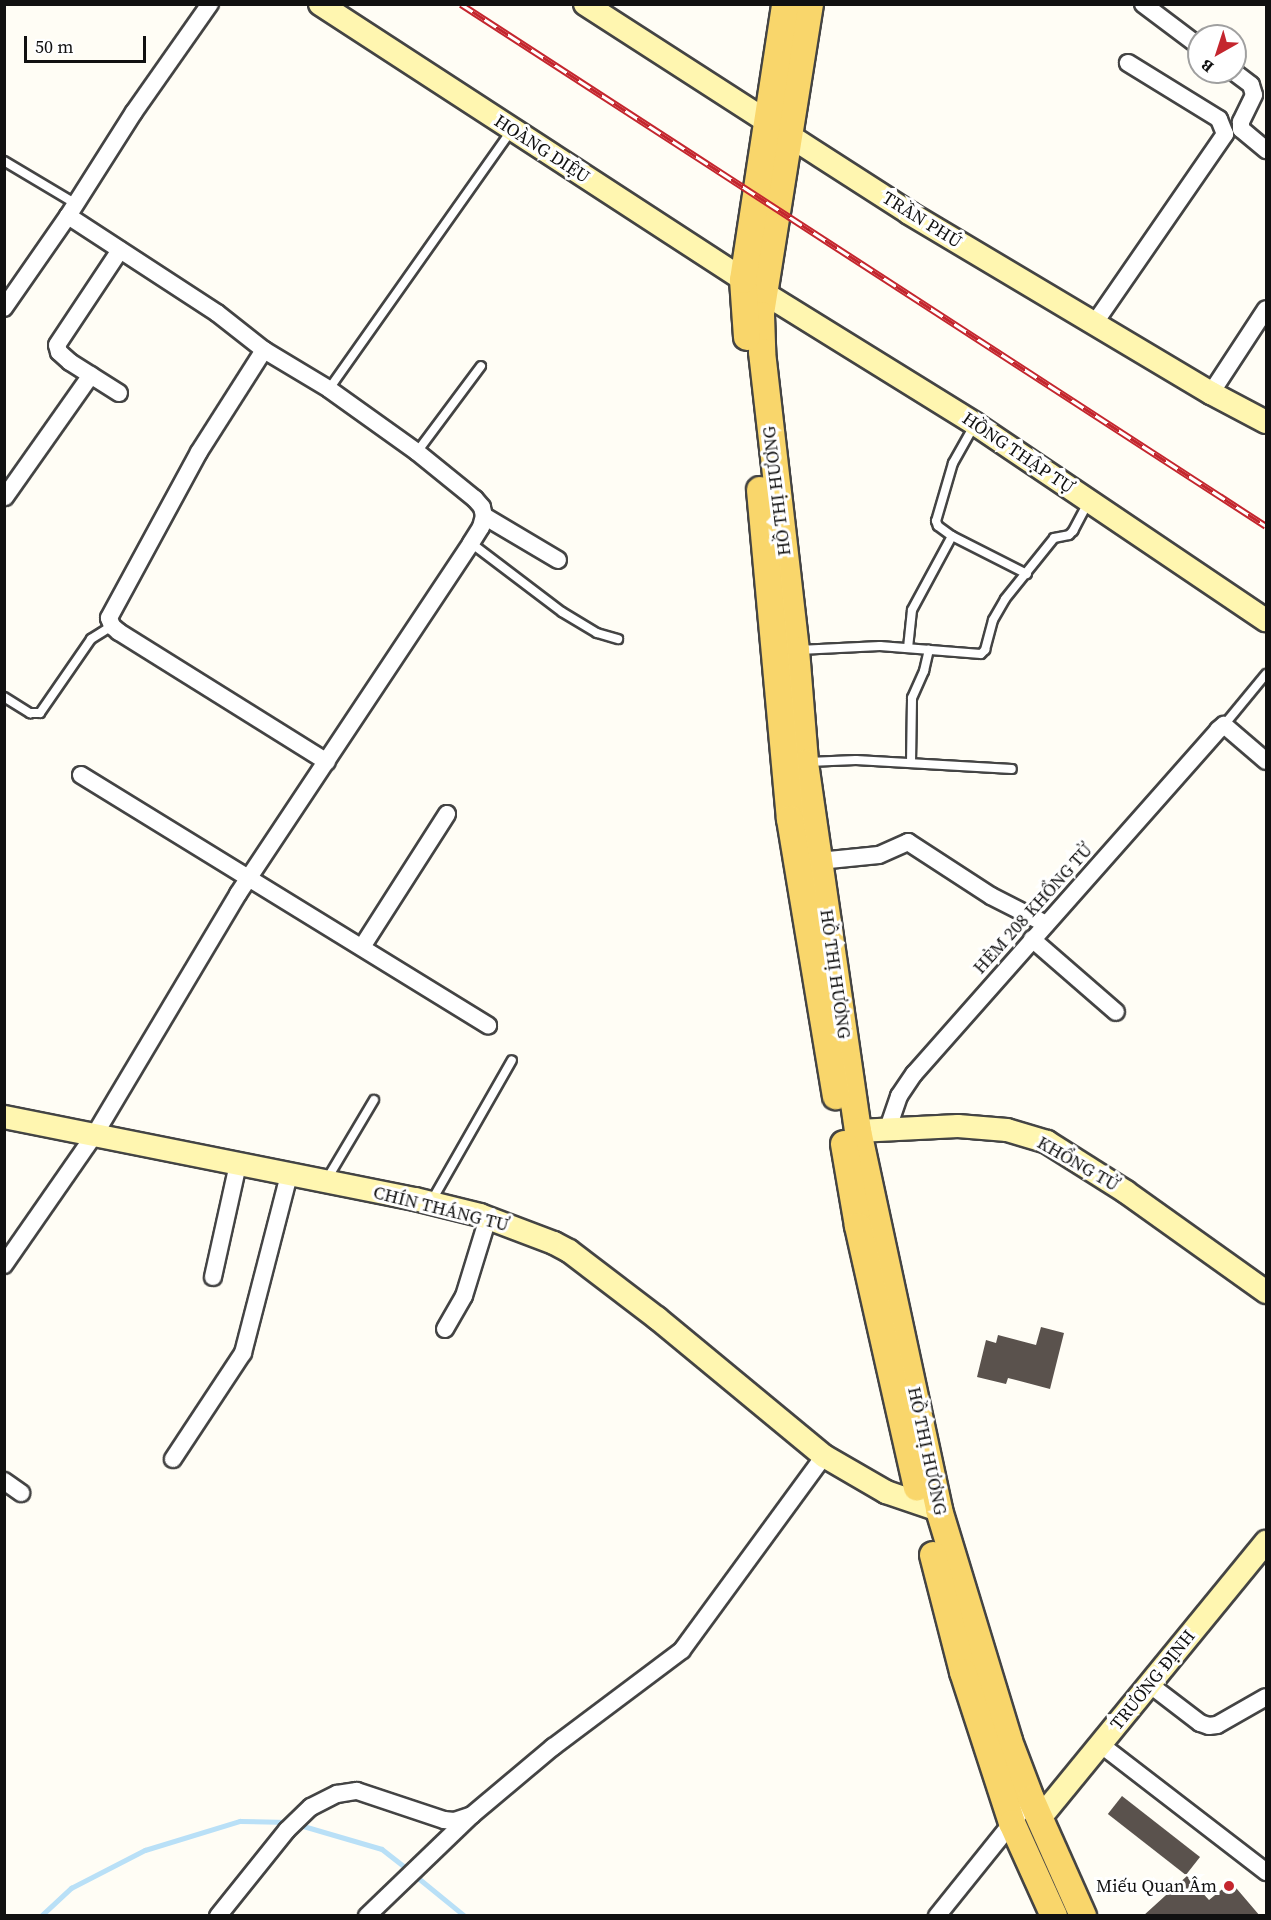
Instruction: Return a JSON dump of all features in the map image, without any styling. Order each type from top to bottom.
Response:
[{"type":"main road","name":"HỒ THỊ HƯƠNG","points":[[785,4],[766,121],[754,287],[790,819],[858,1226],[930,1508],[1035,1808],[1083,1916]]},
{"type":"main road","name":"HỒ THỊ HƯƠNG","points":[[810,4],[789,136],[754,287],[761,315],[762,352],[796,650],[805,763],[858,1131],[963,1672],[1015,1830],[1054,1916]]},
{"type":"main road","points":[[1015,1830],[1035,1808]]},
{"type":"street","points":[[4,308],[72,210],[134,112],[210,4]]},
{"type":"street","name":"HOÀNG DIỆU","points":[[320,4],[754,287]]},
{"type":"street","name":"TRẦN PHÚ","points":[[585,4],[909,213],[1211,393],[1266,422]]},
{"type":"street","points":[[1143,4],[1187,37]]},
{"type":"street","points":[[1094,324],[1225,134],[1219,119],[1128,63]]},
{"type":"street","points":[[1247,82],[1251,85],[1254,95],[1241,122],[1242,129],[1266,150]]},
{"type":"street","points":[[4,1265],[95,1134],[249,878],[482,527],[484,516],[482,507],[475,499],[417,452],[329,389],[264,350],[217,313],[120,250],[72,210]]},
{"type":"street","points":[[119,393],[59,352],[57,345],[120,250]]},
{"type":"street","name":"HỒNG THẬP TỰ","points":[[754,287],[975,424],[1266,620]]},
{"type":"street","points":[[1211,393],[1266,309]]},
{"type":"street","points":[[264,350],[199,452],[109,618],[112,626],[327,762]]},
{"type":"street","points":[[5,498],[91,375]]},
{"type":"street","points":[[484,516],[558,561]]},
{"type":"street","points":[[1224,725],[1266,761]]},
{"type":"street","name":"HẺM 208 KHỔNG TỬ","points":[[887,1131],[899,1096],[914,1074],[1224,725]]},
{"type":"street","points":[[81,775],[488,1025]]},
{"type":"street","points":[[362,947],[447,814]]},
{"type":"street","points":[[819,861],[879,855],[908,842],[991,896],[1046,924]]},
{"type":"street","points":[[1032,939],[1116,1012]]},
{"type":"street","name":"CHÍN THÁNG TƯ","points":[[4,1117],[431,1203],[488,1218],[569,1251],[657,1318],[825,1456],[886,1492],[930,1508]]},
{"type":"street","name":"KHỔNG TỬ","points":[[858,1131],[958,1126],[1007,1130],[1047,1143],[1126,1191],[1266,1292]]},
{"type":"street","points":[[213,1277],[238,1164]]},
{"type":"street","points":[[173,1459],[243,1353],[290,1175]]},
{"type":"street","points":[[445,1329],[464,1296],[488,1218]]},
{"type":"street","points":[[367,1916],[472,1815],[554,1747],[682,1650],[825,1456]]},
{"type":"street","points":[[4,1481],[21,1493]]},
{"type":"street","name":"TRƯƠNG ĐỊNH","points":[[1035,1808],[1100,1744],[1266,1542]]},
{"type":"street","points":[[1149,1684],[1200,1723],[1209,1726],[1217,1725],[1266,1697]]},
{"type":"street","points":[[1100,1744],[1266,1872]]},
{"type":"street","points":[[218,1916],[287,1830],[311,1807],[337,1794],[357,1791],[444,1820],[454,1821],[472,1815]]},
{"type":"street","points":[[937,1916],[1015,1830]]},
{"type":"lane","points":[[329,389],[512,130]]},
{"type":"lane","points":[[4,160],[72,210]]},
{"type":"lane","points":[[417,452],[481,366]]},
{"type":"lane","points":[[975,424],[953,463],[935,515],[938,526],[952,536],[1027,574]]},
{"type":"lane","points":[[796,650],[908,648],[981,654],[985,650],[988,634],[998,610],[1054,538],[1069,535],[1073,531],[1089,501]]},
{"type":"lane","points":[[908,648],[912,610],[952,536]]},
{"type":"lane","points":[[471,543],[562,612],[597,633],[618,639]]},
{"type":"lane","points":[[4,697],[30,713],[40,713],[91,639],[112,626]]},
{"type":"lane","points":[[911,763],[912,698],[924,671],[929,650]]},
{"type":"lane","name":"HẺM 208 KHỔNG TỬ","points":[[1224,725],[1266,674]]},
{"type":"lane","points":[[805,763],[856,760],[1012,768]]},
{"type":"lane","points":[[431,1203],[512,1060]]},
{"type":"lane","points":[[325,1182],[374,1100]]},
{"type":"building","points":[[1041,1327],[1064,1333],[1050,1389],[1008,1378],[1006,1384],[977,1377],[986,1340],[996,1343],[998,1335],[1036,1345]]},
{"type":"building","points":[[1122,1796],[1200,1857],[1186,1875],[1108,1814]]},
{"type":"building","points":[[1187,1876],[1209,1900],[1231,1882],[1260,1916],[1143,1916]]},
{"type":"waterway","points":[[41,1916],[71,1888],[145,1850],[240,1821],[289,1822]]},
{"type":"waterway","points":[[300,1825],[382,1849],[409,1870]]},
{"type":"waterway","points":[[416,1876],[465,1916]]},
{"type":"railway","points":[[461,4],[1266,526]]},
{"type":"place","name":"Miếu Quan Âm","points":[[1229,1886]]}]
